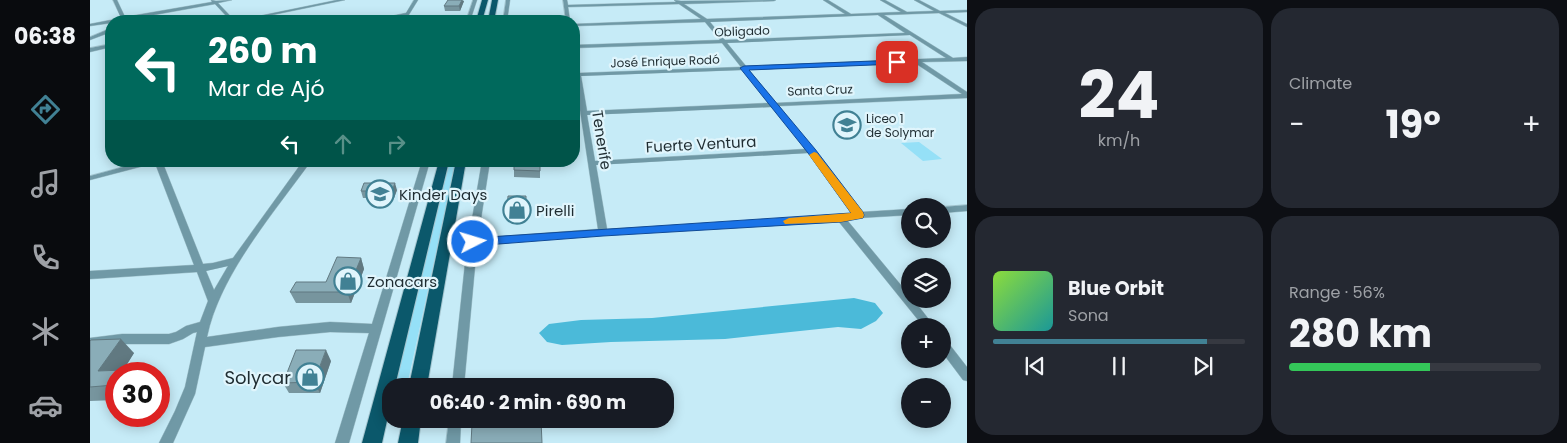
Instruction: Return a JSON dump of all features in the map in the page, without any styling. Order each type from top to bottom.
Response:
[{"type":"main road","points":[[481,15],[485,0]]},
{"type":"main road","points":[[492,15],[495,0]]},
{"type":"main road","points":[[372,443],[442,167]]},
{"type":"main road","points":[[420,378],[460,167]]},
{"type":"main road","points":[[408,443],[410,428]]},
{"type":"street","points":[[115,0],[122,15]]},
{"type":"street","points":[[148,15],[214,1],[230,0]]},
{"type":"street","points":[[266,15],[343,0]]},
{"type":"street","points":[[402,15],[407,14],[416,0]]},
{"type":"street","points":[[470,15],[475,0]]},
{"type":"street","points":[[506,15],[508,0]]},
{"type":"street","points":[[564,0],[567,15]]},
{"type":"street","points":[[565,6],[621,2],[774,0]]},
{"type":"street","points":[[825,0],[851,16]]},
{"type":"street","points":[[882,0],[907,14]]},
{"type":"street","points":[[916,0],[967,26]]},
{"type":"street","points":[[214,1],[229,15]]},
{"type":"street","points":[[678,1],[707,21],[811,151],[859,215]]},
{"type":"street","points":[[580,25],[967,12]]},
{"type":"street","points":[[880,15],[951,59]]},
{"type":"street","points":[[90,25],[105,23]]},
{"type":"street","points":[[90,39],[105,33]]},
{"type":"street","name":"Obligado","points":[[580,47],[911,34]]},
{"type":"street","points":[[90,50],[105,47]]},
{"type":"street","name":"José Enrique Rodó","points":[[580,75],[967,58]]},
{"type":"street","points":[[916,61],[967,96]]},
{"type":"street","name":"Tenerife","points":[[580,96],[603,232]]},
{"type":"street","name":"Santa Cruz","points":[[584,113],[772,103],[967,96]]},
{"type":"street","name":"Fuerte Ventura","points":[[592,163],[811,151]]},
{"type":"street","points":[[90,178],[133,167]]},
{"type":"street","points":[[158,167],[213,301]]},
{"type":"street","points":[[166,443],[182,411],[190,388],[204,326],[213,301],[238,260],[303,167]]},
{"type":"street","points":[[342,443],[424,167]]},
{"type":"street","points":[[459,378],[473,242],[485,167]]},
{"type":"street","points":[[951,209],[967,208]]},
{"type":"street","points":[[473,242],[603,232],[841,219],[859,215],[901,213]]},
{"type":"street","points":[[841,219],[923,318]]},
{"type":"street","points":[[90,275],[220,266],[238,260]]},
{"type":"street","points":[[90,343],[122,339],[169,338],[179,336],[190,328],[204,326]]},
{"type":"street","points":[[200,342],[330,327],[377,329]]},
{"type":"street","points":[[951,355],[967,376]]},
{"type":"street","points":[[453,443],[454,428]]},
{"type":"shaded area","points":[[919,142],[942,159],[923,161],[901,143]]},
{"type":"shaded area","points":[[448,167],[455,167],[409,378],[396,378]]},
{"type":"shaded area","points":[[854,298],[875,303],[883,313],[876,321],[861,329],[838,327],[725,339],[562,345],[547,342],[539,333],[549,324],[581,320],[652,318]]},
{"type":"building","points":[[448,0],[462,0],[459,6],[444,6]]},
{"type":"building","points":[[514,167],[540,167],[540,171],[514,170]]},
{"type":"building","points":[[364,183],[395,183],[392,191],[361,191]]},
{"type":"building","points":[[508,196],[526,196],[526,210],[507,210]]},
{"type":"building","points":[[337,257],[361,258],[347,292],[290,292],[296,282],[326,282]]},
{"type":"building","points":[[121,339],[98,371],[105,371],[105,386],[90,387],[91,340]]},
{"type":"building","points":[[296,350],[326,350],[314,382],[283,383]]},
{"type":"building","points":[[472,428],[541,428],[542,443],[471,443]]},
{"type":"slow traffic","points":[[789,221],[841,219],[859,215],[814,155]]},
{"type":"place","name":"Liceo 1 de Solymar","points":[[847,125]]},
{"type":"place","name":"Kinder Days","points":[[380,194]]},
{"type":"place","name":"Pirelli","points":[[517,210]]},
{"type":"place","name":"Zonacars","points":[[348,281]]},
{"type":"place","name":"Solycar","points":[[310,377]]},
{"type":"route","points":[[473,242],[603,232],[841,219],[859,215],[811,151],[744,68],[897,62]]}]
